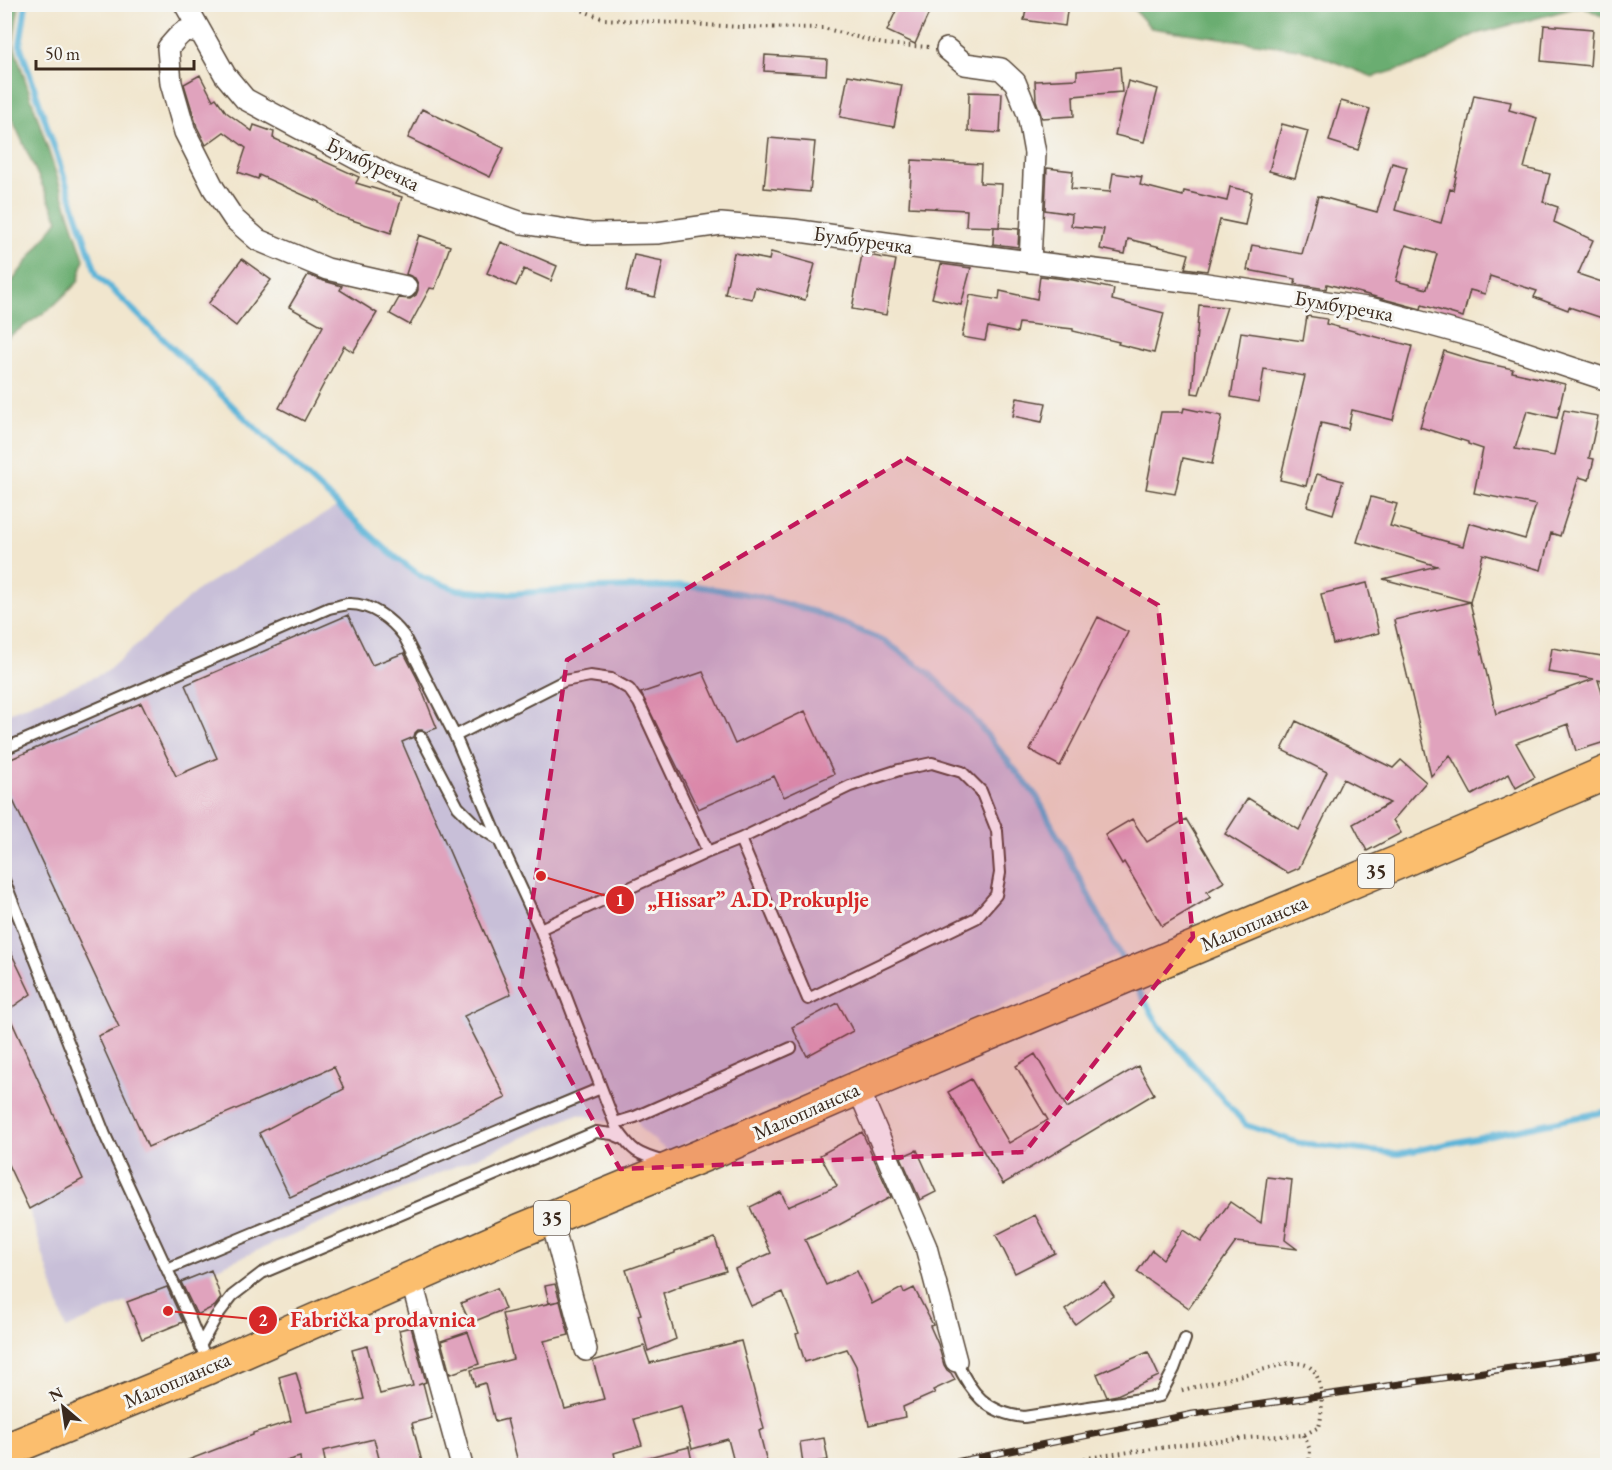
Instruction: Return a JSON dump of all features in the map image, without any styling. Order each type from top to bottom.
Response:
[{"type":"main road","name":"Малопланска","points":[[4,1451],[204,1357],[411,1279],[1608,772]]},
{"type":"street","name":"Бумбуречка","points":[[185,4],[225,75],[245,99],[391,177],[522,223],[592,234],[657,233],[721,224],[794,230],[1200,283],[1373,309],[1490,341],[1608,380]]},
{"type":"street","points":[[202,34],[193,30],[182,33],[168,48],[171,83],[185,132],[214,189],[234,219],[258,240],[327,269],[406,287]]},
{"type":"street","points":[[947,49],[965,64],[1001,69],[1015,82],[1028,114],[1035,153],[1030,262]]},
{"type":"street","points":[[858,1088],[926,1247],[956,1361]]},
{"type":"street","points":[[551,1218],[586,1350]]},
{"type":"street","points":[[411,1279],[462,1466]]},
{"type":"lane","points":[[4,749],[329,608],[349,604],[362,606],[395,624],[404,636],[455,735],[499,840],[540,928],[615,1123],[629,1146],[643,1156],[678,1167]]},
{"type":"lane","points":[[455,735],[564,681],[590,676],[611,679],[629,689],[639,703],[708,852]]},
{"type":"lane","points":[[421,737],[458,807],[476,825],[499,840]]},
{"type":"lane","points":[[540,928],[740,839],[850,786],[898,770],[933,763],[962,772],[981,791],[997,831],[1000,873],[996,895],[976,918],[808,999],[740,839]]},
{"type":"lane","points":[[4,880],[105,1135],[167,1269],[204,1357]]},
{"type":"lane","points":[[615,1123],[635,1117],[791,1048]]},
{"type":"lane","points":[[167,1269],[601,1088]]},
{"type":"lane","points":[[204,1357],[216,1317],[232,1296],[262,1273],[596,1132],[612,1134],[624,1139]]},
{"type":"lane","points":[[956,1361],[966,1382],[981,1400],[997,1411],[1024,1417],[1160,1396],[1174,1369],[1185,1339]]},
{"type":"path","points":[[566,4],[604,19],[740,27],[823,28],[883,44],[947,49]]},
{"type":"path","points":[[1049,1466],[1086,1458],[1190,1444],[1304,1435],[1319,1427],[1322,1417],[1319,1380],[1312,1368],[1302,1364],[1289,1363],[1160,1396]]},
{"type":"path","points":[[1304,1435],[1310,1450],[1309,1466]]},
{"type":"highlighted area","points":[[906,458],[1158,605],[1193,937],[1025,1152],[620,1169],[520,988],[567,660]]},
{"type":"shaded area","points":[[338,506],[390,553],[422,577],[458,590],[506,594],[594,588],[696,586],[757,596],[815,612],[885,641],[929,673],[967,710],[1037,797],[1119,955],[667,1151],[642,1130],[635,1117],[615,1123],[578,1114],[212,1270],[222,1303],[142,1339],[126,1302],[66,1329],[29,1209],[5,1156],[4,715],[106,672],[199,589]]},
{"type":"green space","points":[[5,4],[19,5],[13,43],[84,259],[78,282],[51,308],[5,339],[5,291],[58,220],[5,103]]},
{"type":"green space","points":[[1607,4],[1607,19],[1582,6],[1473,35],[1430,60],[1373,77],[1305,50],[1151,28],[1130,5]]},
{"type":"building","points":[[899,4],[933,4],[915,44],[887,31]]},
{"type":"building","points":[[1027,4],[1068,4],[1065,26],[1024,20]]},
{"type":"building","points":[[1544,25],[1593,29],[1590,66],[1541,61]]},
{"type":"building","points":[[765,55],[827,59],[826,75],[764,71]]},
{"type":"building","points":[[1120,67],[1122,92],[1073,96],[1074,116],[1042,118],[1036,100],[1035,81],[1077,79],[1077,71]]},
{"type":"building","points":[[200,75],[213,100],[216,98],[226,112],[252,131],[254,125],[274,132],[273,138],[359,177],[356,183],[402,197],[391,233],[337,215],[319,202],[259,175],[258,179],[238,172],[246,148],[224,132],[206,145],[197,127],[184,84]]},
{"type":"building","points":[[848,75],[902,85],[894,127],[840,117]]},
{"type":"building","points":[[1128,81],[1158,89],[1144,142],[1115,135]]},
{"type":"building","points":[[969,92],[1002,93],[1000,133],[968,131]]},
{"type":"building","points":[[1474,95],[1511,102],[1509,110],[1537,118],[1524,168],[1550,174],[1543,202],[1558,207],[1554,222],[1593,240],[1578,274],[1608,284],[1608,320],[1569,307],[1568,310],[1534,297],[1537,291],[1490,276],[1485,294],[1470,290],[1463,317],[1422,305],[1421,309],[1327,284],[1326,289],[1295,284],[1296,279],[1247,270],[1252,245],[1302,254],[1318,196],[1377,212],[1392,163],[1407,167],[1395,210],[1441,223],[1450,189],[1453,190]],"holes":[[[1406,245],[1437,254],[1427,289],[1396,281]]]},
{"type":"building","points":[[1341,101],[1370,109],[1358,150],[1329,141]]},
{"type":"building","points":[[422,109],[504,148],[490,177],[408,138]]},
{"type":"building","points":[[1282,124],[1308,131],[1295,178],[1269,171]]},
{"type":"building","points":[[769,138],[815,142],[810,192],[764,188]]},
{"type":"building","points":[[912,160],[981,164],[980,183],[1002,184],[999,227],[966,226],[967,210],[909,207]]},
{"type":"building","points":[[1047,168],[1073,171],[1071,189],[1110,192],[1113,173],[1142,177],[1140,185],[1183,196],[1184,191],[1227,201],[1230,187],[1252,192],[1245,225],[1220,220],[1207,271],[1185,268],[1189,254],[1128,239],[1125,254],[1100,249],[1104,229],[1071,226],[1072,214],[1045,210]]},
{"type":"building","points":[[994,227],[1019,229],[1018,247],[993,244]]},
{"type":"building","points":[[419,235],[450,246],[435,289],[430,288],[410,325],[390,314],[399,298],[410,299],[416,295],[418,290],[415,278],[406,274]]},
{"type":"building","points":[[501,242],[557,266],[551,281],[524,269],[516,286],[487,273]]},
{"type":"building","points":[[771,252],[815,264],[805,300],[755,287],[752,299],[725,294],[734,253],[769,260]]},
{"type":"building","points":[[862,254],[896,260],[886,315],[852,309]]},
{"type":"building","points":[[634,255],[663,261],[655,297],[626,291]]},
{"type":"building","points":[[242,259],[271,280],[236,326],[208,304]]},
{"type":"building","points":[[941,264],[971,268],[961,305],[932,298]]},
{"type":"building","points":[[308,275],[342,286],[340,290],[377,313],[353,352],[344,346],[304,421],[279,408],[323,326],[289,307]]},
{"type":"building","points":[[1040,276],[1114,289],[1112,300],[1164,313],[1154,353],[1073,331],[1073,329],[1019,323],[1017,333],[988,327],[985,341],[962,337],[970,295],[999,300],[1000,291],[1037,299]]},
{"type":"building","points":[[1199,305],[1227,307],[1199,394],[1192,393]]},
{"type":"building","points":[[1307,316],[1327,319],[1326,324],[1412,346],[1393,420],[1352,410],[1348,429],[1321,423],[1306,486],[1280,480],[1305,376],[1264,369],[1259,402],[1231,397],[1241,332],[1303,341]]},
{"type":"building","points":[[1444,351],[1513,369],[1512,372],[1565,384],[1557,418],[1527,411],[1515,449],[1554,456],[1564,410],[1598,416],[1589,458],[1594,459],[1589,480],[1579,477],[1560,536],[1551,533],[1541,570],[1483,554],[1470,602],[1383,579],[1437,566],[1357,542],[1371,497],[1397,504],[1390,526],[1463,546],[1469,523],[1525,539],[1536,505],[1474,493],[1483,449],[1420,427]]},
{"type":"building","points":[[1017,398],[1046,403],[1042,422],[1013,416]]},
{"type":"building","points":[[1184,408],[1222,416],[1212,464],[1183,458],[1175,494],[1146,489],[1161,412],[1183,412]]},
{"type":"building","points":[[1317,474],[1343,481],[1333,514],[1307,506]]},
{"type":"building","points":[[1367,583],[1379,633],[1333,644],[1321,594]]},
{"type":"building","points":[[1470,602],[1496,714],[1594,679],[1548,672],[1552,648],[1608,657],[1608,682],[1598,680],[1608,712],[1608,741],[1576,751],[1568,724],[1516,743],[1535,777],[1516,788],[1509,774],[1472,795],[1450,755],[1431,776],[1394,620]]},
{"type":"building","points":[[348,615],[372,665],[404,653],[417,678],[437,728],[426,732],[418,730],[414,737],[402,742],[511,994],[464,1016],[506,1098],[290,1197],[259,1133],[344,1089],[334,1067],[148,1147],[98,1036],[119,1027],[4,781],[4,762],[141,703],[176,776],[217,758],[185,685]]},
{"type":"building","points":[[1098,617],[1128,632],[1060,766],[1030,750]]},
{"type":"building","points":[[703,672],[735,744],[805,711],[834,774],[784,797],[774,776],[698,809],[641,693]]},
{"type":"building","points":[[1296,721],[1393,768],[1401,760],[1426,782],[1393,820],[1401,833],[1367,851],[1353,824],[1390,803],[1343,779],[1299,868],[1288,873],[1225,834],[1248,798],[1299,830],[1327,772],[1282,750]]},
{"type":"building","points":[[1132,819],[1147,842],[1186,819],[1224,882],[1207,892],[1211,897],[1162,926],[1105,835]]},
{"type":"building","points":[[4,938],[31,994],[7,1011],[83,1179],[29,1209],[4,1156]]},
{"type":"building","points":[[838,1003],[853,1031],[807,1056],[792,1027]]},
{"type":"building","points":[[1035,1054],[1067,1108],[1138,1066],[1154,1094],[1003,1184],[948,1092],[971,1079],[1009,1143],[1048,1120],[1016,1066]]},
{"type":"building","points":[[862,1132],[891,1197],[805,1240],[826,1285],[857,1271],[872,1304],[902,1288],[904,1293],[914,1288],[933,1325],[930,1326],[944,1365],[955,1380],[933,1390],[935,1393],[903,1407],[905,1417],[869,1425],[856,1366],[847,1349],[805,1362],[796,1334],[799,1333],[783,1292],[751,1306],[735,1269],[771,1253],[750,1207],[781,1192],[788,1207],[837,1186],[820,1155]]},
{"type":"building","points":[[917,1150],[936,1192],[920,1200],[901,1157]]},
{"type":"building","points":[[1267,1177],[1292,1180],[1285,1240],[1297,1249],[1236,1242],[1189,1308],[1137,1272],[1152,1250],[1163,1259],[1183,1230],[1201,1242],[1230,1202],[1261,1223]]},
{"type":"building","points":[[1035,1215],[1055,1253],[1015,1273],[996,1235]]},
{"type":"building","points":[[715,1238],[726,1271],[680,1285],[663,1293],[676,1339],[648,1351],[638,1315],[641,1314],[626,1270]]},
{"type":"building","points":[[211,1270],[221,1298],[215,1306],[197,1315],[181,1282]]},
{"type":"building","points":[[1104,1282],[1114,1296],[1075,1324],[1065,1310]]},
{"type":"building","points":[[555,1284],[560,1301],[549,1303],[545,1286]]},
{"type":"building","points":[[167,1287],[183,1322],[142,1339],[127,1302]]},
{"type":"building","points":[[497,1288],[505,1309],[470,1323],[461,1303]]},
{"type":"building","points":[[560,1301],[569,1335],[544,1341],[565,1409],[604,1399],[593,1361],[644,1346],[650,1363],[741,1341],[764,1429],[759,1431],[768,1466],[735,1466],[728,1439],[692,1449],[681,1406],[634,1419],[642,1445],[614,1453],[617,1466],[519,1466],[507,1419],[495,1422],[485,1383],[475,1386],[471,1370],[513,1359],[502,1314]]},
{"type":"building","points":[[411,1327],[426,1382],[423,1383],[432,1418],[412,1423],[423,1466],[381,1466],[374,1439],[323,1451],[326,1466],[301,1466],[300,1457],[267,1466],[178,1466],[178,1464],[253,1435],[253,1433],[291,1421],[279,1377],[296,1372],[307,1412],[364,1399],[352,1350],[367,1346],[380,1394],[413,1386],[399,1330]]},
{"type":"building","points":[[468,1332],[479,1364],[450,1374],[441,1341]]},
{"type":"building","points":[[1148,1352],[1159,1376],[1117,1395],[1107,1397],[1097,1374]]},
{"type":"building","points":[[824,1438],[828,1460],[803,1464],[800,1442]]},
{"type":"building","points":[[689,1447],[693,1466],[641,1466],[641,1459]]},
{"type":"waterway","points":[[26,4],[20,45],[97,275],[272,444],[390,553],[422,577],[458,590],[506,594],[594,588],[696,586],[757,596],[815,612],[885,641],[929,673],[967,710],[1037,797],[1125,965]]},
{"type":"waterway","points":[[1134,982],[1160,1027],[1246,1125],[1299,1143],[1398,1154],[1608,1111]]},
{"type":"railway","points":[[936,1466],[1193,1414],[1608,1354]]},
{"type":"place","name":"„Hissar” A.D. Prokuplje","points":[[541,876]]},
{"type":"place","name":"Fabrička prodavnica","points":[[168,1311]]}]
